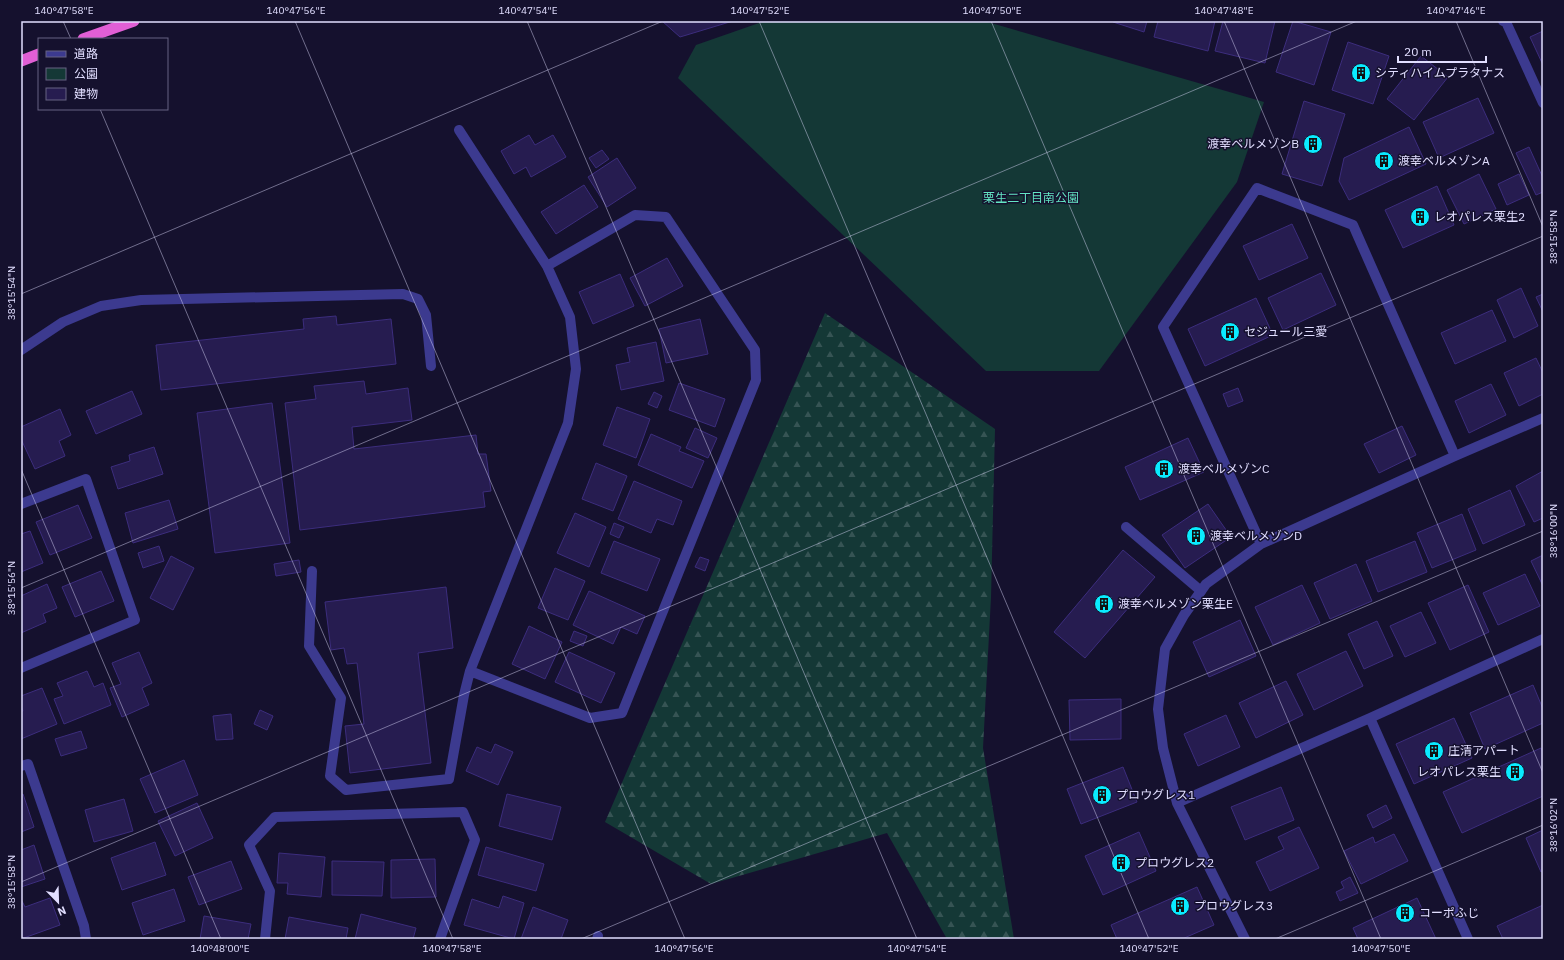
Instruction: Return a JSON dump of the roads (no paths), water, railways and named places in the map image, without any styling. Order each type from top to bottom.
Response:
[{"type":"highway","points":[[86,38],[134,21]]},
{"type":"highway","points":[[21,61],[38,54]]},
{"type":"street","points":[[1505,21],[1543,103]]},
{"type":"street","points":[[312,571],[309,646],[341,698],[330,776],[346,790],[449,779],[464,695],[470,672],[568,423],[576,369],[570,318],[547,266],[459,130]]},
{"type":"street","points":[[1261,544],[1163,326],[1257,188],[1353,225],[1454,456]]},
{"type":"street","points":[[470,672],[590,718],[622,713],[756,380],[755,350],[666,217],[635,215],[547,266]]},
{"type":"street","points":[[21,350],[63,322],[101,306],[135,301],[403,294],[418,299],[426,314],[431,366]]},
{"type":"street","points":[[1245,939],[1177,803],[1163,748],[1158,709],[1165,649],[1184,615],[1206,584],[1261,544],[1454,456],[1543,418]]},
{"type":"street","points":[[21,504],[86,479],[135,620],[21,668]]},
{"type":"street","points":[[1126,527],[1201,591]]},
{"type":"street","points":[[1177,803],[1370,718],[1543,639]]},
{"type":"street","points":[[1370,718],[1468,939]]},
{"type":"street","points":[[21,766],[28,764],[84,926],[86,939]]},
{"type":"street","points":[[265,939],[270,891],[249,845],[275,817],[464,812],[476,840],[440,939]]},
{"type":"place","name":"シティハイムプラタナス","points":[[1361,73]]},
{"type":"place","name":"渡幸ベルメゾンB","points":[[1313,144]]},
{"type":"place","name":"渡幸ベルメゾンA","points":[[1384,161]]},
{"type":"place","name":"レオパレス栗生2","points":[[1420,217]]},
{"type":"place","name":"セジュール三愛","points":[[1230,332]]},
{"type":"place","name":"渡幸ベルメゾンC","points":[[1164,469]]},
{"type":"place","name":"渡幸ベルメゾンD","points":[[1196,536]]},
{"type":"place","name":"渡幸ベルメゾン栗生E","points":[[1104,604]]},
{"type":"place","name":"庄清アパート","points":[[1434,751]]},
{"type":"place","name":"レオパレス栗生","points":[[1515,772]]},
{"type":"place","name":"プロウグレス1","points":[[1102,795]]},
{"type":"place","name":"プロウグレス2","points":[[1121,863]]},
{"type":"place","name":"プロウグレス3","points":[[1180,906]]},
{"type":"place","name":"コーポふじ","points":[[1405,913]]},
{"type":"park label","name":"栗生二丁目南公園","points":[[1031,198]]}]
